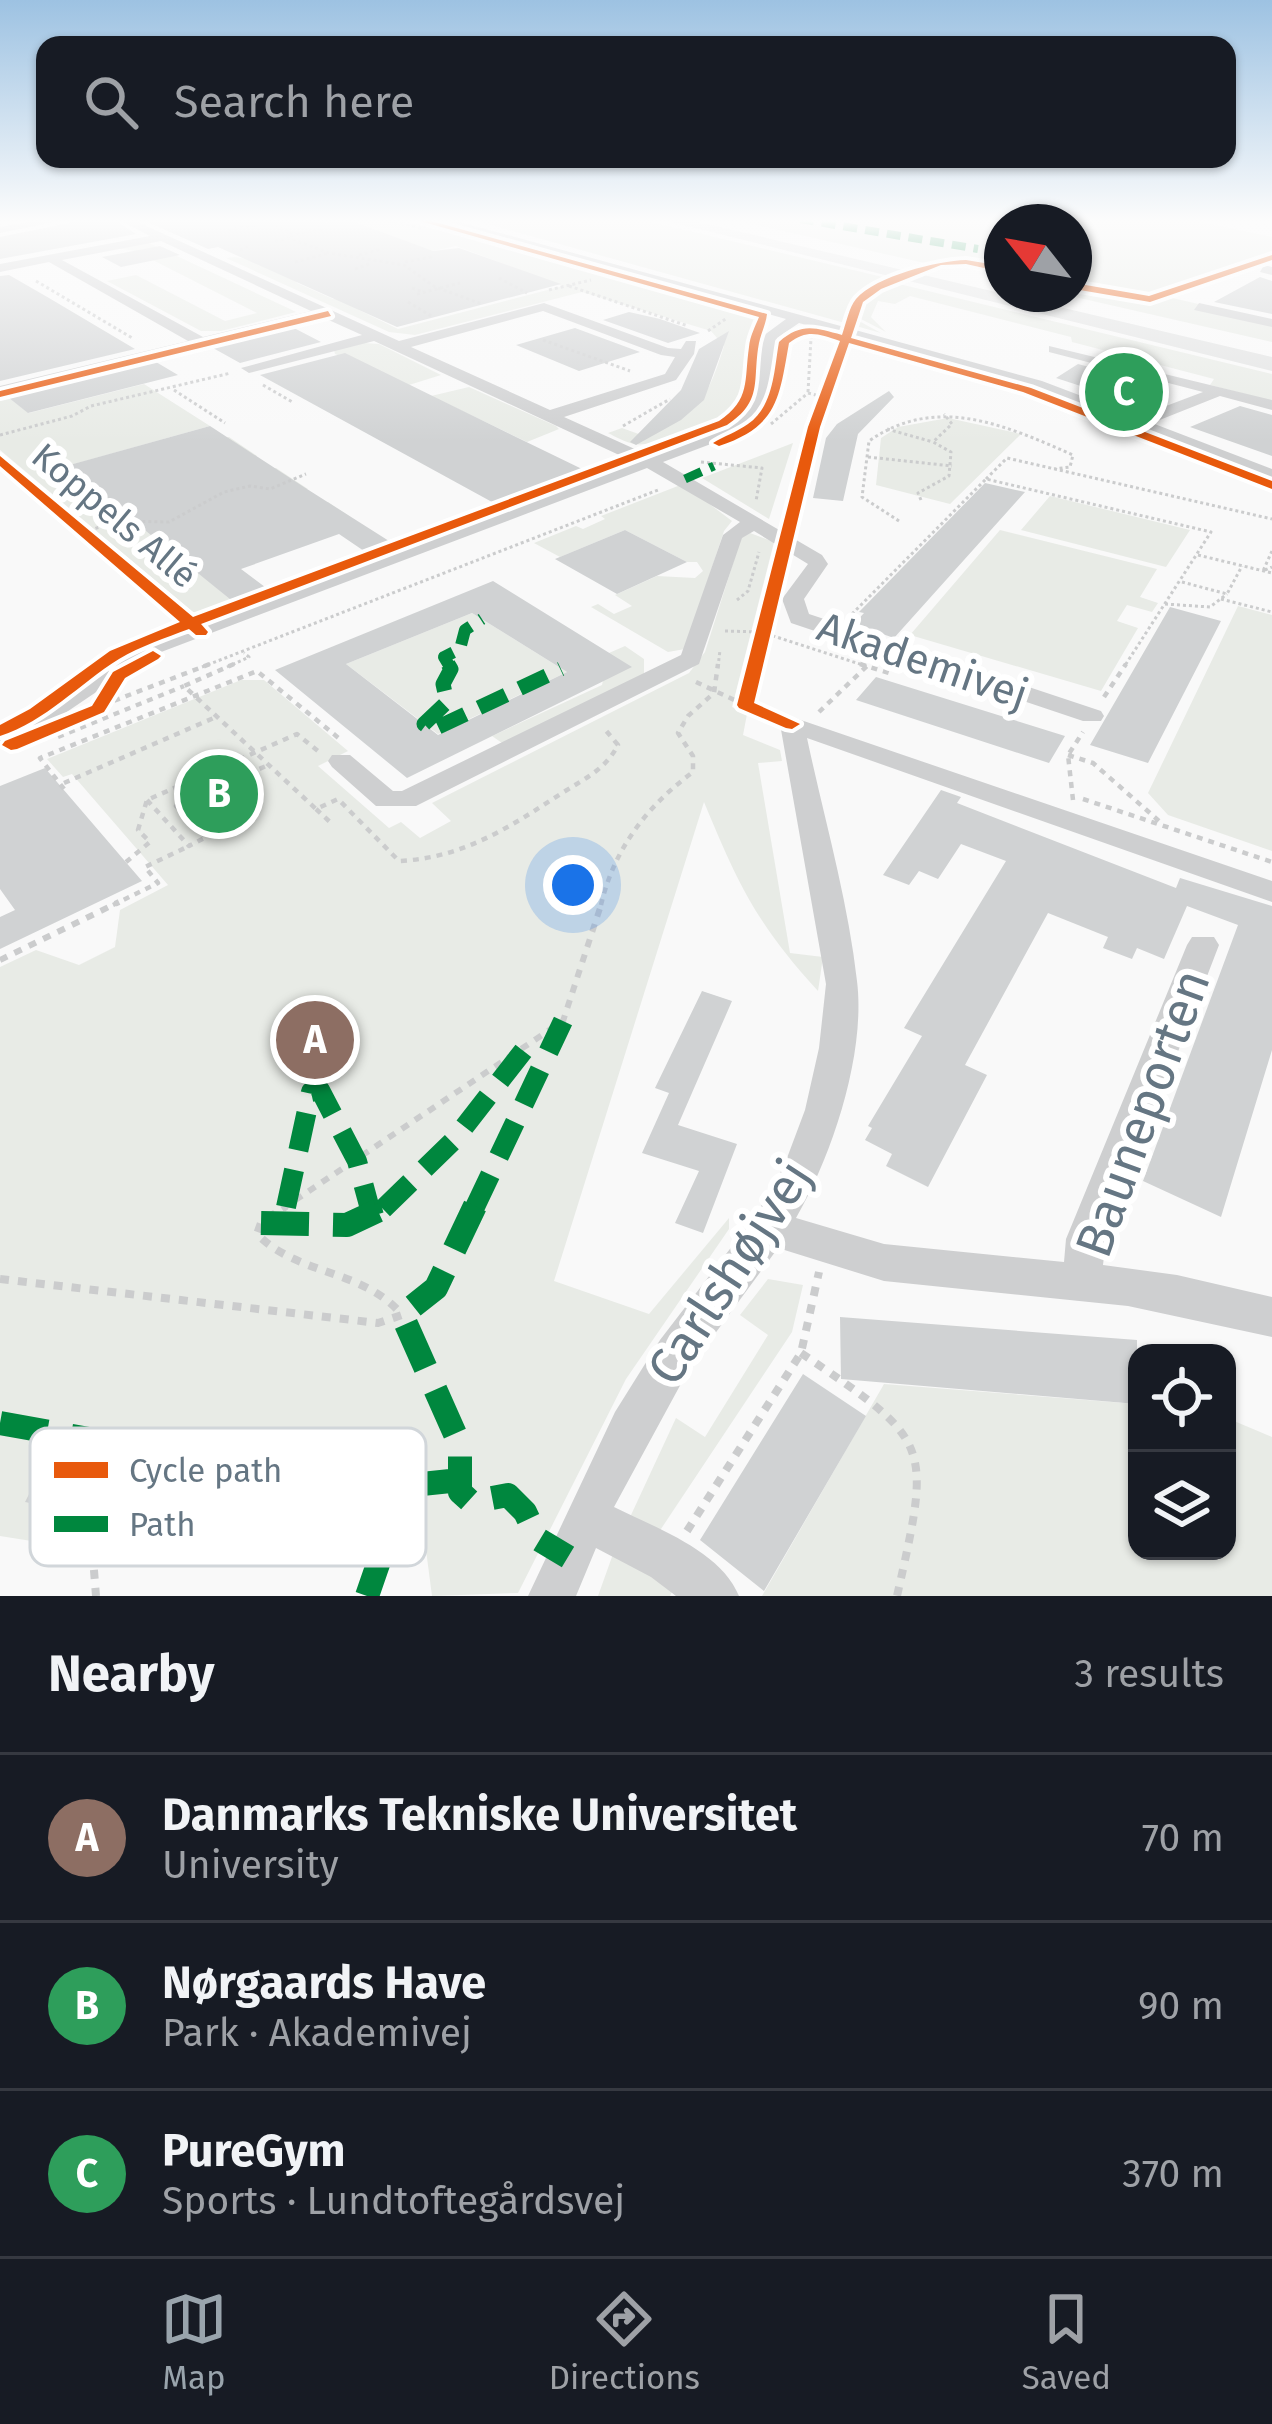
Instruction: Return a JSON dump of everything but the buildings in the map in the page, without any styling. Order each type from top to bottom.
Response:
[{"type":"highway","points":[[978,293],[1272,366]]},
{"type":"highway","points":[[1092,310],[1272,352]]},
{"type":"street","points":[[114,293],[192,337]]},
{"type":"street","name":"Akademivej","points":[[284,293],[686,479],[818,564],[793,599],[799,618],[832,634],[1092,716]]},
{"type":"street","points":[[683,293],[804,329],[1036,384],[1272,475]]},
{"type":"street","points":[[398,346],[544,307],[666,352],[689,349]]},
{"type":"street","points":[[1199,307],[1272,323]]},
{"type":"street","points":[[138,344],[324,312]]},
{"type":"street","points":[[0,740],[51,716],[96,677],[140,652],[653,464],[752,419],[763,400],[770,336],[804,329]]},
{"type":"street","points":[[244,370],[376,336]]},
{"type":"street","points":[[0,391],[192,337]]},
{"type":"street","points":[[549,416],[657,382],[674,373],[689,349]]},
{"type":"street","points":[[1054,349],[1272,407]]},
{"type":"street","points":[[1137,423],[1221,392]]},
{"type":"street","points":[[332,758],[381,796],[399,802],[674,669],[691,659],[699,646],[733,535],[754,522]]},
{"type":"street","points":[[797,726],[1074,810],[1272,892]]},
{"type":"street","name":"Carlshøjvej","points":[[552,1596],[586,1518],[659,1378],[771,1226],[803,1168],[817,1130],[840,1025],[839,951],[797,726]]},
{"type":"street","name":"Bauneporten","points":[[1082,1282],[1085,1239],[1203,945]]},
{"type":"street","name":"Bauneporten","points":[[771,1226],[826,1250],[892,1267],[1082,1282],[1205,1300],[1272,1317]]},
{"type":"street","points":[[586,1518],[668,1560],[715,1596]]},
{"type":"path","points":[[49,293],[138,344],[192,337]]},
{"type":"path","points":[[453,293],[510,316]]},
{"type":"path","points":[[590,293],[686,325]]},
{"type":"path","points":[[1142,299],[1173,293]]},
{"type":"path","points":[[706,299],[804,329],[811,338],[808,393],[827,388]]},
{"type":"path","points":[[408,302],[438,320]]},
{"type":"path","points":[[689,349],[728,317]]},
{"type":"path","points":[[543,340],[657,382]]},
{"type":"path","points":[[0,435],[72,416],[91,406],[135,401],[244,370],[294,404]]},
{"type":"path","points":[[596,437],[664,404],[682,380],[674,373]]},
{"type":"path","points":[[172,388],[225,423]]},
{"type":"path","points":[[814,427],[827,388]]},
{"type":"path","points":[[145,396],[151,399]]},
{"type":"path","points":[[751,430],[767,417],[774,402]]},
{"type":"path","points":[[933,442],[952,424],[944,415]]},
{"type":"path","points":[[899,521],[862,497],[868,441],[883,428],[908,418],[944,415],[1000,424],[1073,455],[1070,467],[1054,469]]},
{"type":"path","points":[[883,428],[951,452],[949,476],[918,493],[921,500]]},
{"type":"path","points":[[653,464],[721,442]]},
{"type":"path","points":[[868,457],[952,466]]},
{"type":"path","points":[[832,634],[1007,458],[1272,519]]},
{"type":"path","points":[[84,532],[119,521],[169,522],[224,492],[250,486],[270,489],[306,474]]},
{"type":"path","points":[[986,478],[1211,532],[1067,754],[1074,810],[1163,825],[1272,862]]},
{"type":"path","points":[[41,741],[102,705],[686,479]]},
{"type":"path","points":[[1263,571],[1272,551]]},
{"type":"path","points":[[1198,554],[1272,570]]},
{"type":"path","points":[[1165,604],[1200,608],[1224,597],[1242,566]]},
{"type":"path","points":[[1181,581],[1272,612]]},
{"type":"path","points":[[725,631],[761,632]]},
{"type":"path","points":[[41,741],[184,686],[249,657],[244,653]]},
{"type":"path","points":[[674,669],[714,693],[747,696],[797,726],[867,666]]},
{"type":"path","points":[[40,758],[257,671],[357,753],[332,758],[297,734],[147,800],[138,830],[150,842],[126,862]]},
{"type":"path","points":[[102,705],[119,675]]},
{"type":"path","points":[[184,686],[330,822]]},
{"type":"path","points":[[316,809],[338,799],[399,860],[423,861],[507,831],[610,765],[618,745],[585,712]]},
{"type":"path","points":[[41,741],[40,758],[64,787],[216,717]]},
{"type":"path","points":[[1067,754],[1093,763],[1163,825]]},
{"type":"path","points":[[0,959],[158,883],[145,867],[206,837],[176,806],[268,765]]},
{"type":"path","points":[[147,800],[189,846]]},
{"type":"path","points":[[0,1279],[378,1323],[402,1316],[386,1296],[297,1262],[262,1241],[257,1234],[262,1223],[563,1021]]},
{"type":"path","points":[[668,1560],[801,1353],[826,1250]]},
{"type":"path","points":[[801,1353],[898,1424],[915,1450],[919,1486],[897,1596]]},
{"type":"path","points":[[94,1566],[96,1596]]},
{"type":"shaded area","points":[[130,293],[172,293],[225,321],[257,313],[219,293],[257,293],[296,312],[221,331],[201,331]]},
{"type":"shaded area","points":[[304,293],[333,299],[358,293],[359,310],[398,329],[534,293],[576,293],[415,335],[389,332]]},
{"type":"shaded area","points":[[587,293],[676,293],[760,317],[743,398],[726,415],[659,442],[631,443],[608,433],[622,428],[647,437],[690,411],[706,392],[724,346],[711,331]]},
{"type":"shaded area","points":[[738,293],[864,293],[846,322],[859,321],[881,333]]},
{"type":"shaded area","points":[[875,293],[938,293],[984,304],[984,312],[1015,312],[1272,374],[1272,401],[1210,385],[1214,379],[1072,342],[1071,337],[910,296],[895,304],[878,301],[871,317],[886,332],[859,318]]},
{"type":"shaded area","points":[[1092,293],[1135,301],[1168,297],[1272,321],[1272,342],[1092,301]]},
{"type":"shaded area","points":[[379,344],[441,375],[409,385],[335,354],[334,350]]},
{"type":"shaded area","points":[[65,380],[9,398],[29,413],[144,384],[210,426],[67,466],[82,479],[229,437],[257,456],[108,502],[125,516],[276,468],[308,489],[157,537],[175,554],[328,502],[349,516],[194,569],[231,600],[194,613],[0,450],[0,397]]},
{"type":"shaded area","points":[[469,387],[559,429],[527,442],[431,396]]},
{"type":"shaded area","points":[[948,418],[1021,434],[950,504],[876,485],[881,438],[898,427]]},
{"type":"shaded area","points":[[793,443],[769,519],[702,478]]},
{"type":"shaded area","points":[[683,484],[732,521],[724,531],[685,649],[668,652],[591,607],[598,604],[614,614],[632,606],[615,595],[657,576],[695,578],[703,571],[697,562],[687,562],[625,530],[560,557],[534,543],[576,526],[583,529],[605,519],[601,516]]},
{"type":"shaded area","points":[[1050,496],[1190,530],[1166,567],[1021,530]]},
{"type":"shaded area","points":[[1000,530],[1157,569],[1140,597],[1158,603],[1152,612],[1127,605],[1117,621],[1138,628],[1101,691],[910,635]]},
{"type":"shaded area","points":[[750,533],[774,542],[732,707],[747,714],[743,735],[780,750],[782,761],[758,763],[790,953],[823,957],[818,991],[750,902],[704,802],[554,1281],[649,1314],[729,1218],[729,1229],[626,1379],[518,1593],[432,1596],[426,1550],[426,1428],[30,1428],[30,1541],[0,1536],[0,967],[36,950],[79,965],[115,947],[120,910],[168,885],[72,774],[63,777],[47,759],[241,680],[264,680],[348,751],[318,766],[389,828],[401,822],[420,838],[451,821],[432,803],[689,673],[705,652],[741,538]]},
{"type":"shaded area","points":[[1238,606],[1272,615],[1272,851],[1168,815],[1148,793]]},
{"type":"shaded area","points":[[472,613],[567,672],[438,734],[346,664]]},
{"type":"shaded area","points":[[625,646],[644,659],[644,674],[505,745],[492,736],[602,685],[609,653]]},
{"type":"shaded area","points":[[768,1279],[803,1285],[792,1332],[655,1538],[625,1528],[676,1418],[705,1437],[768,1335],[740,1315]]},
{"type":"shaded area","points":[[884,1384],[1128,1403],[1128,1560],[1236,1560],[1236,1422],[1272,1437],[1272,1596],[762,1596]]},
{"type":"shaded area","points":[[613,1554],[674,1588],[670,1596],[598,1596]]},
{"type":"marked path","points":[[685,479],[714,466]]},
{"type":"marked path","points":[[482,619],[465,630],[460,649],[444,657],[451,669],[443,684],[447,702],[424,724],[432,730],[561,669]]},
{"type":"marked path","points":[[563,1021],[436,1288],[402,1315],[460,1445],[460,1492],[471,1502],[508,1495],[525,1512],[538,1539],[568,1557]]},
{"type":"marked path","points":[[261,1223],[333,1227],[373,1216],[432,1165],[524,1050]]},
{"type":"marked path","points":[[286,1207],[311,1092],[320,1090],[357,1161],[372,1216]]},
{"type":"marked path","points":[[0,1423],[30,1428]]},
{"type":"marked path","points":[[426,1484],[460,1480]]},
{"type":"marked path","points":[[367,1596],[377,1566]]},
{"type":"cycle path","points":[[0,731],[35,713],[133,645],[723,423],[747,398],[755,340],[764,316],[683,293]]},
{"type":"cycle path","points":[[792,724],[745,705],[814,427],[859,301],[869,293]]},
{"type":"cycle path","points":[[1118,293],[1150,299],[1166,293]]},
{"type":"cycle path","points":[[0,394],[328,314]]},
{"type":"cycle path","points":[[719,443],[764,416],[775,394],[784,342],[799,331],[816,331],[1027,390],[1272,485]]},
{"type":"cycle path","name":"Koppels Allé","points":[[0,460],[201,632]]},
{"type":"cycle path","points":[[11,745],[98,709],[119,675],[153,656]]},
{"type":"place","name":"PureGym","points":[[1124,392]]},
{"type":"place","name":"Nørgaards Have","points":[[219,794]]},
{"type":"place","name":"Danmarks Tekniske Universitet","points":[[315,1040]]}]
